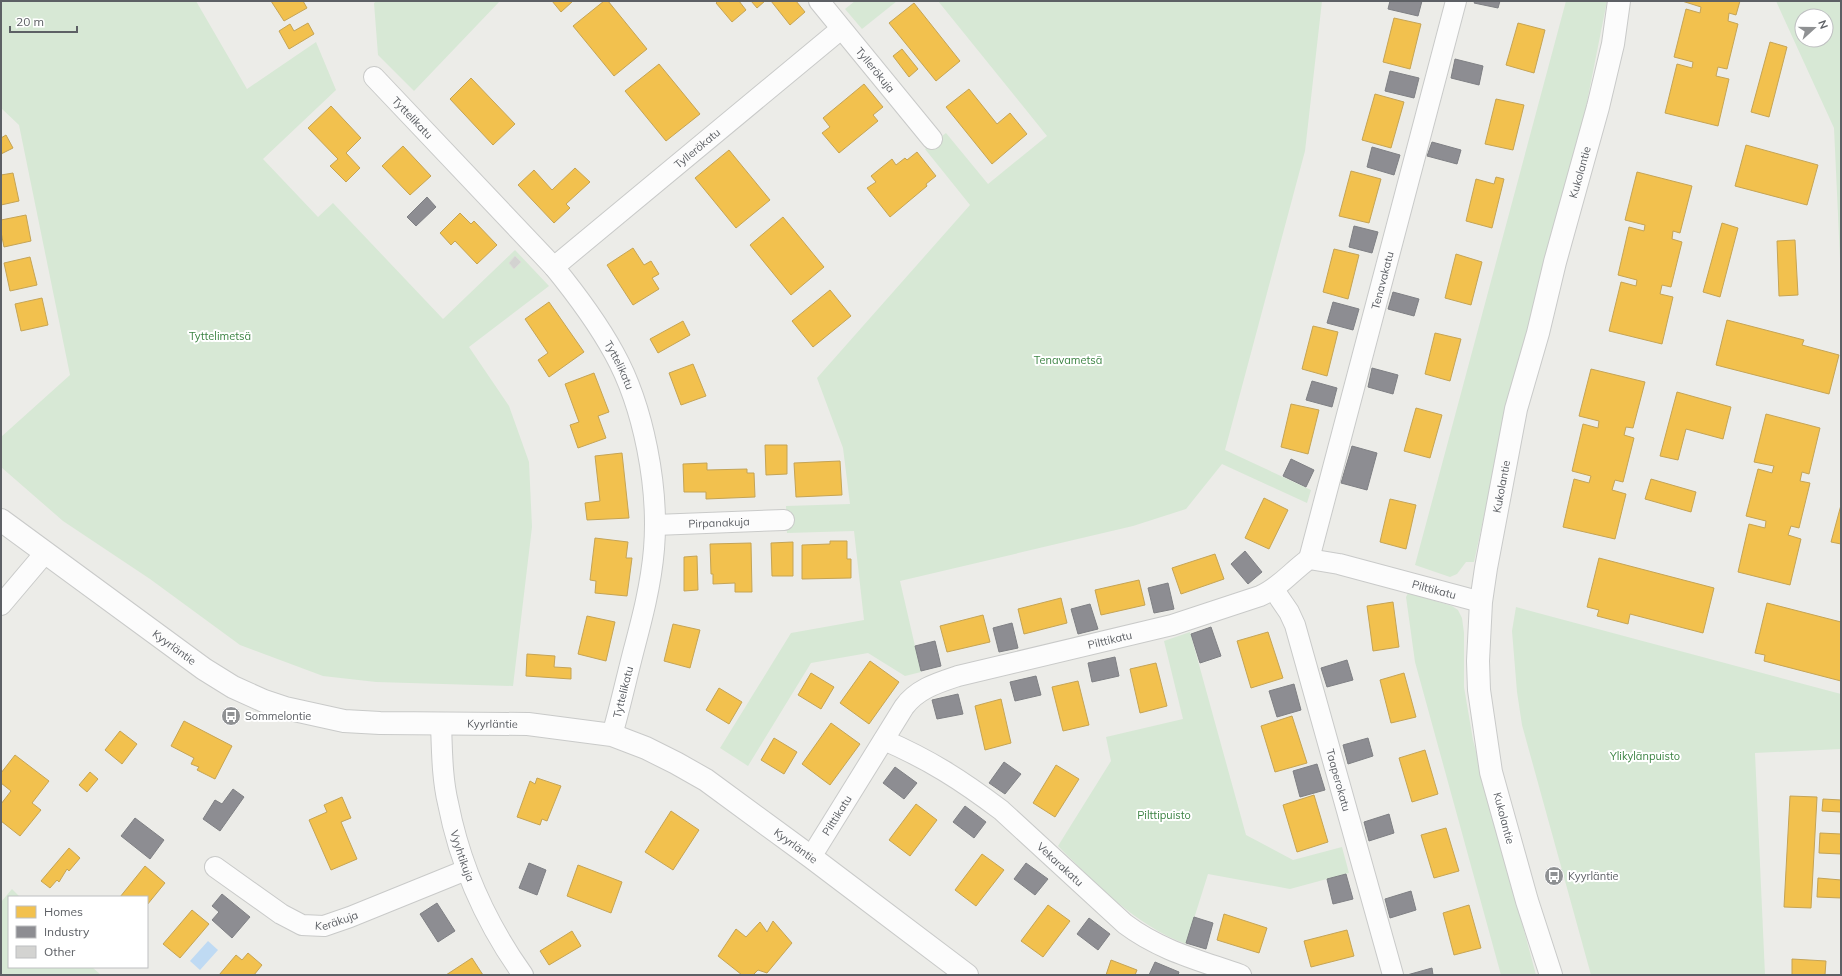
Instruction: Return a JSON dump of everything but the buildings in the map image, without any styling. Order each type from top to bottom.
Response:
[{"type":"street","name":"Tyllerökuja","points":[[819,1],[932,138]]},
{"type":"street","name":"Tenavakatu","points":[[1308,559],[1456,1]]},
{"type":"street","name":"Kukolantie","points":[[1551,975],[1527,901],[1492,772],[1479,690],[1478,661],[1481,602],[1516,409],[1538,333],[1555,262],[1598,107],[1613,44],[1619,1]]},
{"type":"street","name":"Tyllerökatu","points":[[554,267],[841,29]]},
{"type":"street","name":"Tyttelikatu","points":[[374,77],[554,267],[580,298],[599,326],[615,354],[628,384],[638,413],[650,465],[654,496],[654,548],[650,583],[612,735]]},
{"type":"street","name":"Kyyrläntie","points":[[1,520],[204,669],[233,687],[264,701],[285,708],[344,721],[441,724],[528,724],[612,735],[646,748],[676,762],[706,780],[967,975]]},
{"type":"street","name":"Pirpanakuja","points":[[655,525],[784,520]]},
{"type":"street","points":[[1,605],[45,553]]},
{"type":"street","name":"Pilttikatu","points":[[811,857],[909,700],[936,683],[958,676],[1172,625],[1274,590],[1295,568],[1308,559],[1339,564],[1481,602]]},
{"type":"street","name":"Taaperokatu","points":[[1274,590],[1289,612],[1295,625],[1393,975]]},
{"type":"street","name":"Vyyhtikuja","points":[[441,724],[442,757],[447,802],[466,870],[481,905],[502,944],[523,975]]},
{"type":"street","name":"Vekarakatu","points":[[884,740],[936,764],[981,794],[1001,810],[1125,924],[1144,938],[1160,947],[1241,975]]},
{"type":"street","name":"Keräkuja","points":[[215,868],[281,914],[302,924],[324,926],[466,870]]},
{"type":"green space","name":"Tyttelimetsä","points":[[1,1],[196,1],[247,89],[316,42],[336,90],[263,159],[318,217],[333,203],[443,319],[515,250],[549,286],[469,347],[509,406],[529,462],[532,527],[513,686],[376,682],[323,676],[240,645],[150,579],[63,521],[1,467],[1,437],[70,375],[19,125],[1,108]]},
{"type":"green space","points":[[377,1],[500,1],[414,91],[378,55],[374,3]]},
{"type":"green space","points":[[855,1],[897,1],[862,29],[845,9]]},
{"type":"green space","name":"Tenavametsä","points":[[938,1],[1322,1],[1305,151],[1225,450],[1311,490],[1307,503],[1222,464],[1186,509],[1133,526],[900,581],[921,672],[905,676],[868,653],[811,663],[748,766],[720,748],[791,633],[864,620],[854,531],[787,533],[786,506],[850,504],[843,448],[817,378],[970,205],[925,149],[946,133],[988,184],[1047,136]]},
{"type":"green space","points":[[1566,1],[1607,1],[1586,107],[1510,395],[1474,562],[1466,562],[1457,574],[1450,577],[1415,565]]},
{"type":"green space","points":[[1776,1],[1841,1],[1841,280],[1834,128],[1797,48],[1834,48],[1834,8],[1794,8],[1794,40]]},
{"type":"green space","points":[[1408,593],[1452,606],[1458,610],[1462,618],[1464,633],[1464,687],[1473,740],[1536,975],[1501,975],[1415,662],[1406,597]]},
{"type":"green space","name":"Ylikylänpuisto","points":[[1516,607],[1841,694],[1841,749],[1755,753],[1765,975],[1591,975],[1522,725],[1517,692],[1512,631]]},
{"type":"green space","name":"Pilttipuisto","points":[[1190,632],[1246,835],[1293,860],[1342,847],[1349,873],[1290,889],[1208,874],[1186,944],[1167,936],[1133,915],[1102,889],[1058,846],[1111,761],[1106,737],[1183,719],[1164,641]]},
{"type":"green space","points":[[12,889],[19,896],[8,896],[8,968],[93,968],[101,975],[1,975],[1,902]]},
{"type":"water","points":[[208,941],[218,950],[200,970],[190,961]]},
{"type":"place","name":"Sommelontie","points":[[231,716]]},
{"type":"place","name":"Kyyrläntie","points":[[1554,876]]}]
